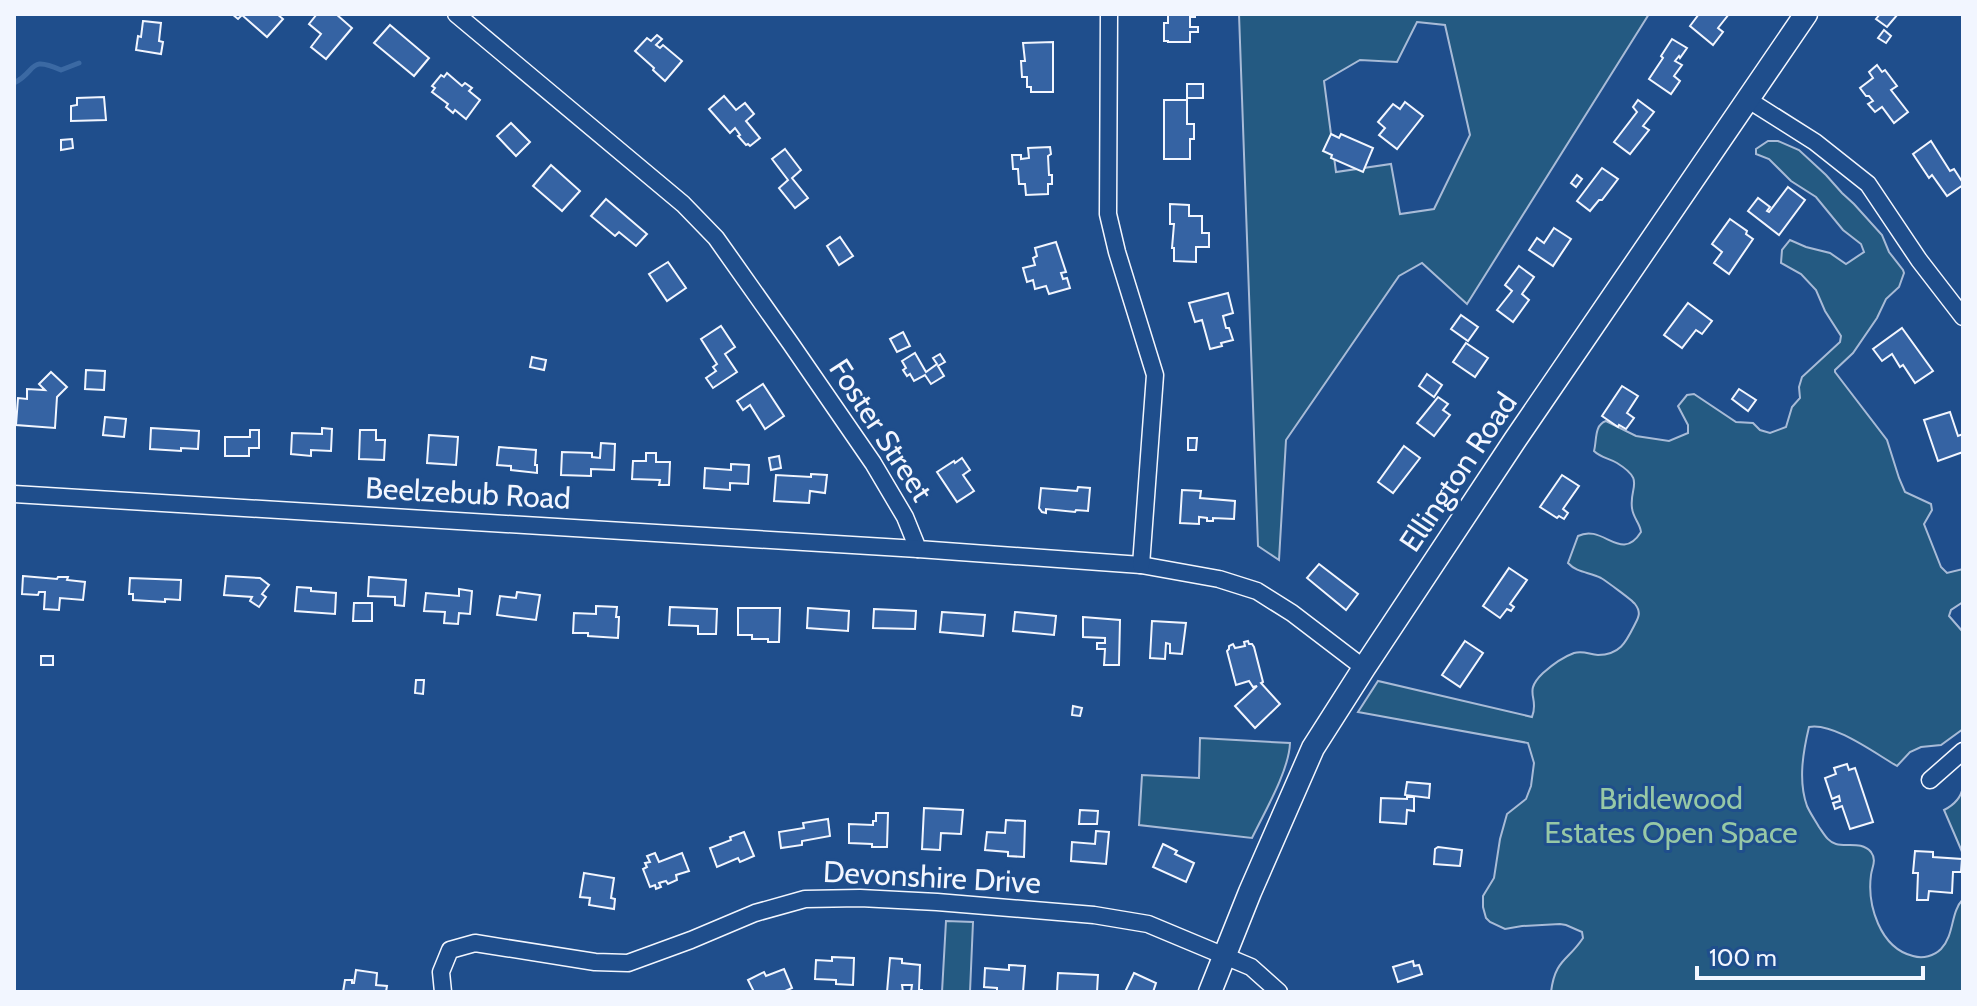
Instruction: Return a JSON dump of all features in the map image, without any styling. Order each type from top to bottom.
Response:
[{"type":"main road","name":"Ellington Road","points":[[1210,992],[1313,748],[1515,440],[1806,14]]},
{"type":"street","name":"Foster Street","points":[[456,14],[673,196],[716,238],[873,463],[905,517],[918,549],[1141,565],[1219,579],[1257,591],[1311,626],[1364,668]]},
{"type":"street","points":[[1109,14],[1108,214],[1155,375],[1141,565]]},
{"type":"street","points":[[1747,99],[1815,142],[1868,184],[1919,260],[1963,317]]},
{"type":"street","name":"Beelzebub Road","points":[[14,494],[918,549]]},
{"type":"street","points":[[1930,780],[1963,751]]},
{"type":"street","name":"Devonshire Drive","points":[[443,992],[441,972],[450,950],[475,943],[595,962],[628,963],[755,913],[805,899],[860,898],[1094,915],[1148,924],[1251,967],[1279,992]]},
{"type":"green space","points":[[1239,14],[1649,14],[1467,304],[1422,263],[1399,276],[1286,440],[1279,560],[1258,546]],"holes":[[[1417,22],[1445,25],[1470,135],[1434,209],[1400,214],[1391,164],[1336,172],[1324,81],[1360,60],[1397,62]]]},
{"type":"green space","name":"Bridlewood Estates Open Space","points":[[1768,141],[1778,141],[1799,150],[1826,175],[1882,235],[1889,252],[1903,270],[1899,287],[1886,299],[1853,353],[1835,372],[1887,440],[1905,492],[1931,504],[1932,510],[1924,524],[1941,567],[1947,573],[1963,569],[1963,602],[1951,610],[1949,616],[1963,632],[1963,729],[1941,745],[1921,747],[1910,752],[1897,766],[1842,734],[1830,729],[1809,727],[1802,766],[1804,796],[1811,814],[1831,841],[1863,847],[1873,855],[1870,887],[1874,912],[1884,935],[1902,951],[1921,957],[1938,951],[1949,937],[1956,911],[1963,899],[1963,992],[1551,992],[1556,973],[1583,938],[1582,932],[1560,924],[1505,929],[1486,918],[1483,907],[1483,896],[1494,878],[1507,814],[1526,799],[1531,786],[1534,763],[1528,743],[1358,712],[1378,681],[1532,717],[1532,690],[1550,667],[1574,653],[1612,653],[1625,642],[1639,615],[1635,604],[1601,578],[1575,569],[1568,563],[1578,536],[1596,534],[1626,544],[1634,541],[1641,532],[1632,508],[1634,479],[1626,469],[1594,451],[1602,423],[1606,421],[1636,436],[1669,441],[1688,433],[1688,425],[1678,406],[1687,395],[1694,394],[1736,422],[1753,423],[1760,430],[1770,433],[1786,427],[1792,407],[1800,398],[1802,377],[1840,342],[1841,336],[1816,290],[1801,274],[1781,263],[1782,250],[1790,240],[1830,253],[1846,264],[1864,252],[1861,244],[1843,230],[1816,197],[1791,181],[1769,159],[1756,154],[1756,149]]},
{"type":"green space","points":[[1200,738],[1290,743],[1281,779],[1252,838],[1139,825],[1142,775],[1199,778]]},
{"type":"green space","points":[[1963,787],[1963,854],[1944,810],[1961,795]]},
{"type":"green space","points":[[946,921],[973,922],[970,992],[942,992]]},
{"type":"building","points":[[232,14],[277,14],[283,19],[267,37],[242,15],[238,19]]},
{"type":"building","points":[[317,14],[336,14],[352,28],[326,59],[311,47],[321,34],[309,24]]},
{"type":"building","points":[[1168,14],[1195,14],[1195,17],[1190,17],[1190,27],[1198,27],[1198,32],[1190,32],[1190,42],[1164,41],[1164,23],[1168,23]]},
{"type":"building","points":[[1699,14],[1729,14],[1718,28],[1723,32],[1713,45],[1690,26]]},
{"type":"building","points":[[1880,14],[1898,14],[1887,27],[1876,19]]},
{"type":"building","points":[[143,21],[161,23],[161,54],[136,50]]},
{"type":"building","points":[[390,25],[429,58],[414,76],[374,43]]},
{"type":"building","points":[[1884,30],[1891,36],[1886,43],[1878,38]]},
{"type":"building","points":[[657,35],[662,39],[656,45],[660,48],[663,45],[682,61],[665,81],[635,51],[647,38],[651,41]]},
{"type":"building","points":[[1672,39],[1687,48],[1675,61],[1682,65],[1674,76],[1680,81],[1671,94],[1649,79]]},
{"type":"building","points":[[1053,42],[1053,92],[1031,92],[1031,87],[1027,87],[1027,77],[1022,77],[1021,61],[1025,61],[1023,43]]},
{"type":"building","points":[[1877,65],[1897,86],[1891,90],[1908,112],[1894,123],[1882,107],[1875,112],[1868,104],[1873,101],[1860,88],[1873,78],[1869,72]]},
{"type":"building","points":[[447,73],[462,86],[465,83],[472,88],[469,91],[480,100],[466,119],[455,110],[453,113],[446,107],[448,104],[432,92],[435,88],[432,86],[441,75],[444,77]]},
{"type":"building","points":[[1187,84],[1203,84],[1203,98],[1187,98]]},
{"type":"building","points":[[724,96],[736,110],[745,103],[754,114],[746,121],[760,138],[750,146],[738,136],[735,128],[730,133],[709,109]]},
{"type":"building","points":[[104,97],[106,120],[71,121],[71,106],[77,105],[77,98]]},
{"type":"building","points":[[1164,100],[1187,100],[1187,124],[1194,124],[1190,159],[1164,159]]},
{"type":"building","points":[[1638,100],[1654,112],[1643,126],[1649,130],[1630,154],[1614,142],[1637,112],[1633,107]]},
{"type":"building","points":[[1405,102],[1423,116],[1397,149],[1379,135],[1385,128],[1378,122],[1393,104],[1400,109]]},
{"type":"building","points":[[511,123],[530,142],[516,156],[497,136]]},
{"type":"building","points":[[1331,134],[1339,138],[1341,134],[1373,148],[1363,172],[1331,158],[1332,155],[1323,151]]},
{"type":"building","points":[[72,139],[73,148],[61,150],[61,140]]},
{"type":"building","points":[[1931,141],[1950,171],[1954,169],[1963,183],[1947,196],[1932,175],[1929,178],[1913,154]]},
{"type":"building","points":[[1050,147],[1049,175],[1052,175],[1052,184],[1048,184],[1048,194],[1026,195],[1025,184],[1019,184],[1018,169],[1013,169],[1012,155],[1029,158],[1028,148]]},
{"type":"building","points":[[785,149],[801,170],[792,178],[808,198],[795,208],[779,188],[788,180],[772,159]]},
{"type":"building","points":[[551,165],[580,191],[562,211],[533,186]]},
{"type":"building","points":[[1602,168],[1618,179],[1590,211],[1577,201]]},
{"type":"building","points":[[1577,175],[1582,179],[1576,187],[1571,183]]},
{"type":"building","points":[[1788,187],[1805,200],[1779,235],[1748,211],[1758,198],[1770,207],[1769,212]]},
{"type":"building","points":[[606,199],[647,234],[636,246],[619,232],[615,236],[591,216]]},
{"type":"building","points":[[1170,204],[1189,205],[1189,216],[1202,216],[1202,233],[1209,233],[1209,247],[1196,247],[1196,262],[1174,261],[1174,224],[1170,224]]},
{"type":"building","points":[[1730,219],[1753,239],[1729,274],[1714,263],[1722,252],[1712,244]]},
{"type":"building","points":[[1554,228],[1571,239],[1553,266],[1529,250],[1537,238],[1544,243]]},
{"type":"building","points":[[840,237],[853,256],[839,265],[827,246]]},
{"type":"building","points":[[1056,242],[1066,272],[1061,273],[1063,279],[1067,278],[1070,288],[1049,294],[1046,286],[1035,289],[1033,280],[1027,282],[1023,268],[1035,265],[1035,248]]},
{"type":"building","points":[[668,262],[686,288],[667,301],[649,274]]},
{"type":"building","points":[[1519,266],[1534,277],[1522,294],[1529,300],[1513,322],[1497,310],[1512,291],[1505,285]]},
{"type":"building","points":[[1228,293],[1233,313],[1223,316],[1233,340],[1210,349],[1202,320],[1195,322],[1189,303]]},
{"type":"building","points":[[1688,303],[1712,321],[1702,334],[1696,330],[1682,348],[1664,335]]},
{"type":"building","points":[[1461,315],[1478,327],[1468,341],[1451,329]]},
{"type":"building","points":[[721,326],[735,347],[725,354],[737,372],[713,388],[706,378],[716,371],[713,367],[717,364],[701,339]]},
{"type":"building","points":[[1902,328],[1933,371],[1915,383],[1892,354],[1882,361],[1873,349]]},
{"type":"building","points":[[903,332],[910,346],[897,352],[890,339]]},
{"type":"building","points":[[1466,343],[1488,358],[1475,377],[1453,362]]},
{"type":"building","points":[[915,353],[926,372],[937,364],[933,358],[940,354],[945,362],[938,366],[944,376],[931,384],[925,375],[914,381],[910,374],[907,376],[902,361]]},
{"type":"building","points":[[532,357],[546,360],[544,370],[530,367]]},
{"type":"building","points":[[86,370],[105,371],[104,390],[85,389]]},
{"type":"building","points":[[51,372],[67,387],[57,397],[55,428],[16,425],[18,398],[27,399],[27,389],[45,390],[39,384]]},
{"type":"building","points":[[1427,374],[1442,385],[1434,397],[1419,386]]},
{"type":"building","points":[[763,384],[784,416],[765,429],[750,405],[743,410],[737,401]]},
{"type":"building","points":[[1622,386],[1638,396],[1627,413],[1634,418],[1626,429],[1602,416]]},
{"type":"building","points":[[1739,389],[1756,400],[1748,411],[1732,399]]},
{"type":"building","points":[[1438,397],[1448,404],[1443,410],[1450,415],[1434,436],[1417,423]]},
{"type":"building","points":[[1950,412],[1958,436],[1963,434],[1963,452],[1938,461],[1924,420]]},
{"type":"building","points":[[105,417],[126,419],[124,437],[103,435]]},
{"type":"building","points":[[151,428],[199,431],[198,449],[150,449]]},
{"type":"building","points":[[322,428],[332,429],[331,451],[311,450],[311,456],[291,454],[292,433],[322,434]]},
{"type":"building","points":[[250,430],[259,430],[259,448],[249,448],[249,456],[225,456],[225,437],[250,437]]},
{"type":"building","points":[[360,430],[376,430],[376,440],[385,440],[384,460],[359,459]]},
{"type":"building","points":[[429,435],[458,437],[456,465],[427,463]]},
{"type":"building","points":[[1188,438],[1197,438],[1196,450],[1188,450]]},
{"type":"building","points":[[601,443],[615,444],[614,470],[591,469],[591,476],[561,475],[562,452],[592,453],[592,457],[600,458]]},
{"type":"building","points":[[1404,446],[1420,458],[1393,493],[1378,482]]},
{"type":"building","points":[[499,447],[536,450],[537,473],[497,465]]},
{"type":"building","points":[[646,453],[656,453],[656,462],[670,462],[669,485],[659,485],[660,480],[632,479],[633,461],[646,461]]},
{"type":"building","points":[[779,456],[781,468],[771,470],[769,458]]},
{"type":"building","points":[[962,458],[970,470],[963,475],[974,491],[957,502],[937,472]]},
{"type":"building","points":[[731,464],[749,465],[748,484],[730,483],[730,490],[704,488],[705,468],[731,470]]},
{"type":"building","points":[[811,474],[827,475],[825,493],[810,491],[809,503],[774,501],[776,475],[811,477]]},
{"type":"building","points":[[1562,475],[1579,486],[1563,509],[1568,513],[1564,519],[1540,507]]},
{"type":"building","points":[[1078,487],[1090,488],[1088,511],[1046,509],[1046,513],[1039,508],[1041,488],[1077,491]]},
{"type":"building","points":[[1182,490],[1201,491],[1200,498],[1235,501],[1234,519],[1213,518],[1213,521],[1207,521],[1207,518],[1199,517],[1199,524],[1180,523]]},
{"type":"building","points":[[1319,564],[1358,594],[1346,610],[1307,578]]},
{"type":"building","points":[[1509,568],[1527,580],[1510,604],[1514,607],[1511,611],[1507,609],[1500,618],[1483,606]]},
{"type":"building","points":[[23,576],[68,577],[67,580],[85,582],[83,600],[60,598],[59,610],[44,609],[45,592],[22,594]]},
{"type":"building","points":[[226,576],[260,578],[269,585],[262,594],[266,597],[259,607],[250,601],[252,597],[224,595]]},
{"type":"building","points":[[369,577],[406,580],[404,606],[395,605],[395,597],[368,596]]},
{"type":"building","points":[[130,578],[181,580],[180,600],[133,600],[133,594],[129,594]]},
{"type":"building","points":[[297,587],[336,593],[335,614],[295,611]]},
{"type":"building","points":[[459,589],[472,591],[470,614],[459,613],[458,624],[444,623],[445,612],[424,611],[426,593],[459,596]]},
{"type":"building","points":[[517,592],[540,595],[536,620],[497,615],[500,596],[516,598]]},
{"type":"building","points":[[354,603],[372,603],[372,621],[353,621]]},
{"type":"building","points":[[596,606],[617,607],[618,638],[573,633],[574,613],[596,614]]},
{"type":"building","points":[[670,607],[717,609],[716,634],[698,634],[698,626],[669,625]]},
{"type":"building","points":[[738,608],[780,608],[779,642],[738,635]]},
{"type":"building","points":[[808,608],[849,611],[848,631],[807,628]]},
{"type":"building","points":[[874,609],[916,611],[915,629],[873,628]]},
{"type":"building","points":[[942,612],[985,615],[983,636],[940,632]]},
{"type":"building","points":[[1015,612],[1056,616],[1054,635],[1013,631]]},
{"type":"building","points":[[1083,617],[1120,620],[1119,665],[1104,665],[1105,649],[1097,649],[1097,643],[1105,643],[1105,638],[1083,637]]},
{"type":"building","points":[[1152,621],[1186,623],[1182,654],[1170,653],[1170,644],[1166,643],[1165,659],[1150,658]]},
{"type":"building","points":[[1248,641],[1254,647],[1261,683],[1280,704],[1255,728],[1235,706],[1257,686],[1253,687],[1249,681],[1236,685],[1227,651],[1233,644],[1235,648],[1245,646],[1244,642]]},
{"type":"building","points":[[1465,641],[1483,653],[1460,687],[1442,675]]},
{"type":"building","points":[[41,656],[53,656],[53,665],[41,665]]},
{"type":"building","points":[[416,680],[424,680],[423,694],[415,693]]},
{"type":"building","points":[[1073,706],[1082,708],[1080,716],[1072,715]]},
{"type":"building","points":[[1847,764],[1849,770],[1855,768],[1873,822],[1850,829],[1842,806],[1835,809],[1833,803],[1840,801],[1839,796],[1832,799],[1825,778],[1836,774],[1834,768]]},
{"type":"building","points":[[1407,782],[1430,784],[1429,798],[1405,795]]},
{"type":"building","points":[[1414,797],[1414,811],[1407,810],[1406,824],[1380,822],[1381,798]]},
{"type":"building","points":[[924,808],[963,810],[961,834],[941,833],[940,850],[922,849]]},
{"type":"building","points":[[1080,810],[1098,811],[1097,824],[1079,824]]},
{"type":"building","points":[[876,813],[888,813],[887,847],[849,843],[849,824],[873,825]]},
{"type":"building","points":[[828,819],[830,836],[781,848],[779,832],[804,828],[803,823]]},
{"type":"building","points":[[1006,820],[1025,821],[1024,857],[985,850],[987,832],[1005,833]]},
{"type":"building","points":[[1096,831],[1109,832],[1106,864],[1071,861],[1072,842],[1095,844]]},
{"type":"building","points":[[744,832],[754,856],[740,862],[738,858],[717,867],[710,848]]},
{"type":"building","points":[[1163,844],[1194,863],[1186,882],[1153,867]]},
{"type":"building","points":[[1435,849],[1462,850],[1460,866],[1434,864]]},
{"type":"building","points":[[1915,851],[1933,852],[1933,857],[1962,859],[1961,872],[1953,872],[1952,893],[1929,891],[1928,900],[1917,900],[1918,873],[1913,873]]},
{"type":"building","points":[[655,853],[659,862],[682,853],[689,871],[676,875],[677,880],[668,884],[666,881],[659,883],[661,887],[650,887],[643,869],[647,867],[645,863],[650,862],[647,856]]},
{"type":"building","points":[[584,873],[614,878],[611,898],[615,899],[614,909],[589,905],[590,898],[580,897]]},
{"type":"building","points":[[832,957],[854,958],[853,985],[815,979],[816,960],[832,961]]},
{"type":"building","points":[[890,958],[920,965],[919,990],[922,992],[911,992],[912,985],[902,985],[903,992],[887,992]]},
{"type":"building","points":[[1413,961],[1414,966],[1419,965],[1422,974],[1398,982],[1393,967]]},
{"type":"building","points":[[1009,965],[1025,966],[1023,992],[997,992],[997,988],[984,987],[985,968],[1009,970]]},
{"type":"building","points":[[784,969],[792,988],[783,992],[754,992],[748,980],[764,972],[766,976]]},
{"type":"building","points":[[356,970],[377,973],[376,985],[387,986],[386,992],[343,992],[345,980],[354,983]]},
{"type":"building","points":[[1058,973],[1098,975],[1097,992],[1057,992]]},
{"type":"building","points":[[1134,973],[1156,983],[1153,992],[1125,992]]},
{"type":"waterway","points":[[14,83],[38,64],[61,70],[79,63]]}]
